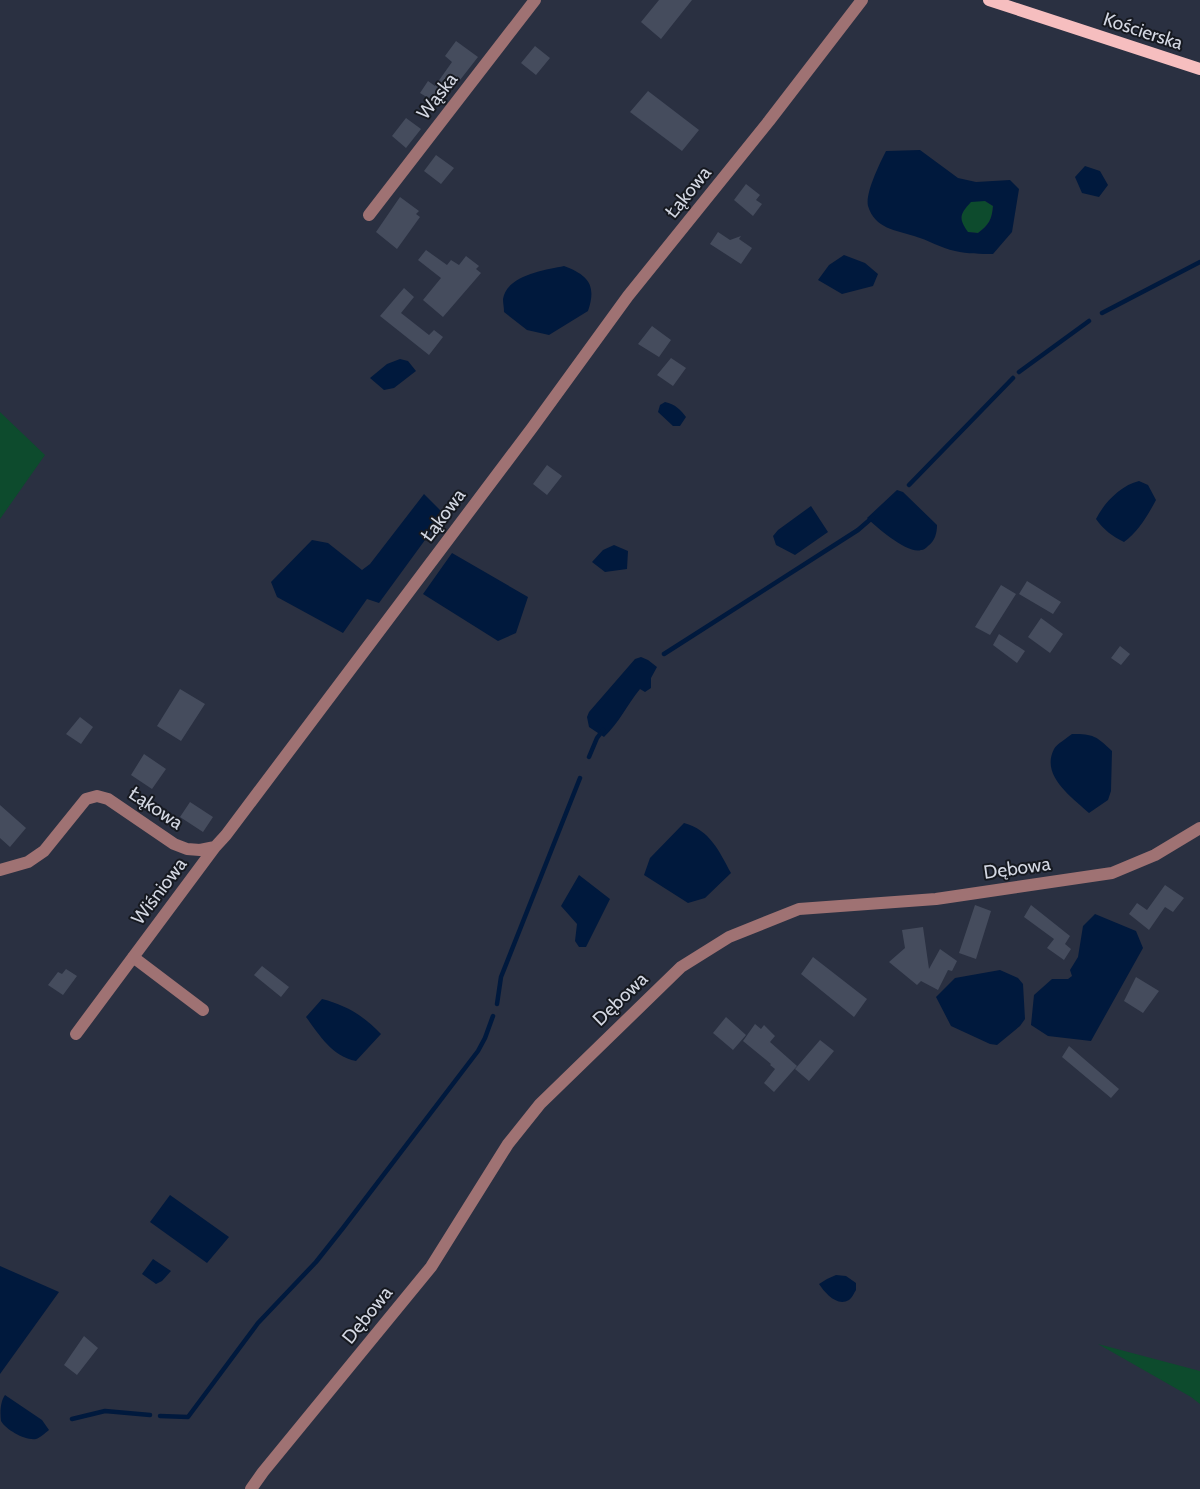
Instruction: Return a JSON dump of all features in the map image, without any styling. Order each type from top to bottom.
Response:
[{"type":"main road","name":"Kościerska","points":[[989,0],[1200,69]]},
{"type":"street","name":"Wąska","points":[[369,215],[535,0]]},
{"type":"street","name":"Łąkowa","points":[[0,870],[28,862],[44,851],[86,799],[97,796],[108,798],[174,844],[187,849],[200,850],[215,847],[238,820],[526,436],[628,296],[769,121],[862,0]]},
{"type":"street","name":"Dębowa","points":[[251,1489],[431,1267],[508,1144],[540,1104],[681,967],[729,937],[799,909],[936,899],[1112,873],[1155,855],[1200,828]]},
{"type":"street","name":"Wiśniowa","points":[[76,1034],[215,847]]},
{"type":"street","points":[[133,957],[204,1010]]},
{"type":"green space","points":[[971,201],[985,201],[993,206],[989,221],[978,233],[967,232],[961,219],[964,209]]},
{"type":"green space","points":[[0,412],[45,455],[0,519]]},
{"type":"green space","points":[[1098,1344],[1200,1371],[1200,1404],[1191,1397]]},
{"type":"water","points":[[920,150],[958,178],[976,182],[1010,180],[1019,189],[1012,232],[993,254],[974,254],[950,250],[881,224],[871,214],[868,200],[874,178],[886,151]],"holes":[[[985,201],[993,206],[991,218],[985,227],[978,233],[968,232],[963,223],[962,216],[964,210],[971,202]]]},
{"type":"water","points":[[1085,166],[1100,171],[1108,185],[1099,197],[1082,193],[1075,177]]},
{"type":"water","points":[[844,255],[865,263],[878,274],[873,286],[842,294],[818,280],[829,265]]},
{"type":"water","points":[[564,266],[585,277],[588,282],[591,288],[591,302],[588,311],[549,335],[527,330],[504,312],[503,299],[506,291],[512,284],[528,275]]},
{"type":"water","points":[[400,359],[408,361],[416,371],[394,388],[384,390],[370,378],[387,364]]},
{"type":"water","points":[[665,402],[672,404],[686,417],[680,426],[673,426],[658,412],[660,405]]},
{"type":"water","points":[[1139,481],[1148,485],[1156,500],[1138,528],[1124,542],[1108,532],[1096,519],[1114,496],[1126,486]]},
{"type":"water","points":[[897,490],[903,492],[937,525],[934,539],[922,550],[909,548],[901,544],[867,518]]},
{"type":"water","points":[[424,494],[444,514],[379,603],[367,599],[343,633],[277,597],[271,582],[312,540],[328,543],[362,570],[370,564]]},
{"type":"water","points":[[811,506],[828,532],[795,555],[776,545],[773,536],[778,530]]},
{"type":"water","points":[[614,545],[628,551],[627,569],[605,572],[592,562],[603,550]]},
{"type":"water","points":[[452,553],[528,597],[516,633],[498,641],[423,594]]},
{"type":"water","points":[[641,657],[657,667],[651,678],[651,688],[645,692],[640,689],[604,737],[589,727],[587,717],[589,712],[635,659]]},
{"type":"water","points":[[1072,734],[1094,737],[1112,751],[1111,791],[1108,800],[1089,813],[1060,786],[1051,768],[1054,749]]},
{"type":"water","points":[[684,823],[701,831],[713,842],[731,873],[705,898],[688,903],[644,875],[650,858]]},
{"type":"water","points":[[579,875],[610,899],[586,947],[579,947],[575,941],[577,924],[561,906]]},
{"type":"water","points":[[1095,914],[1136,931],[1143,948],[1091,1041],[1048,1036],[1031,1025],[1034,995],[1052,979],[1068,979],[1072,976],[1070,970],[1078,957],[1083,926]]},
{"type":"water","points":[[1000,970],[1018,978],[1023,984],[1025,1019],[1020,1026],[997,1045],[990,1044],[951,1026],[936,997],[955,978]]},
{"type":"water","points":[[322,999],[339,1004],[354,1012],[381,1034],[356,1061],[333,1050],[306,1017]]},
{"type":"water","points":[[170,1195],[229,1237],[207,1263],[150,1222]]},
{"type":"water","points":[[153,1259],[171,1271],[162,1281],[156,1284],[142,1274]]},
{"type":"water","points":[[0,1266],[59,1292],[0,1374]]},
{"type":"water","points":[[836,1275],[846,1276],[856,1283],[856,1290],[852,1297],[845,1302],[832,1298],[819,1284]]},
{"type":"water","points":[[5,1395],[42,1420],[49,1430],[39,1438],[32,1439],[22,1437],[7,1428],[1,1421],[1,1404]]},
{"type":"building","points":[[659,0],[692,0],[661,39],[641,22]]},
{"type":"building","points":[[456,41],[478,57],[460,80],[455,76],[435,102],[420,93],[428,81],[435,86],[452,62],[445,56]]},
{"type":"building","points":[[535,46],[550,58],[536,75],[521,63]]},
{"type":"building","points":[[648,91],[699,130],[682,151],[630,112]]},
{"type":"building","points":[[406,118],[421,129],[406,148],[392,136]]},
{"type":"building","points":[[436,155],[454,168],[441,184],[424,171]]},
{"type":"building","points":[[746,184],[760,195],[756,200],[762,204],[753,216],[734,200]]},
{"type":"building","points":[[400,197],[419,211],[416,214],[420,217],[397,249],[376,232]]},
{"type":"building","points":[[718,232],[730,240],[741,236],[739,239],[752,248],[741,264],[710,244]]},
{"type":"building","points":[[426,250],[447,265],[451,260],[459,265],[466,256],[479,266],[476,269],[481,273],[443,317],[423,300],[441,278],[418,260]]},
{"type":"building","points":[[404,288],[414,297],[401,313],[429,335],[434,330],[443,337],[429,355],[380,316]]},
{"type":"building","points":[[652,326],[671,340],[659,357],[638,344]]},
{"type":"building","points":[[671,358],[686,368],[673,386],[657,375]]},
{"type":"building","points":[[547,465],[562,476],[547,495],[533,484]]},
{"type":"building","points":[[1027,581],[1061,602],[1053,614],[1019,594]]},
{"type":"building","points":[[1001,585],[1016,594],[990,635],[975,627]]},
{"type":"building","points":[[1041,618],[1063,634],[1050,653],[1028,637]]},
{"type":"building","points":[[999,634],[1025,651],[1017,663],[993,645]]},
{"type":"building","points":[[1120,646],[1130,654],[1121,665],[1111,658]]},
{"type":"building","points":[[180,689],[205,704],[181,741],[157,726]]},
{"type":"building","points":[[80,717],[93,727],[81,744],[66,734]]},
{"type":"building","points":[[144,754],[166,769],[152,789],[131,775]]},
{"type":"building","points":[[190,802],[213,817],[203,832],[180,817]]},
{"type":"building","points":[[0,805],[26,828],[10,847],[0,838]]},
{"type":"building","points":[[1165,885],[1184,898],[1173,912],[1165,907],[1149,930],[1129,914],[1137,903],[1147,910]]},
{"type":"building","points":[[975,905],[991,911],[976,959],[959,953]]},
{"type":"building","points":[[1031,905],[1070,936],[1065,944],[1071,949],[1064,960],[1047,948],[1054,939],[1024,917]]},
{"type":"building","points":[[923,927],[929,969],[940,949],[957,961],[952,971],[948,970],[938,990],[921,981],[917,985],[889,962],[905,948],[902,930]]},
{"type":"building","points":[[813,957],[867,999],[854,1017],[801,974]]},
{"type":"building","points":[[262,966],[289,987],[281,997],[254,975]]},
{"type":"building","points":[[66,969],[77,976],[63,995],[48,985],[58,972],[62,974]]},
{"type":"building","points":[[1136,977],[1159,991],[1143,1013],[1124,1001]]},
{"type":"building","points":[[726,1017],[746,1035],[733,1050],[713,1033]]},
{"type":"building","points":[[755,1024],[761,1029],[764,1025],[775,1036],[770,1042],[797,1066],[774,1092],[764,1083],[775,1069],[743,1041]]},
{"type":"building","points":[[820,1040],[834,1051],[809,1081],[795,1069]]},
{"type":"building","points":[[1069,1046],[1119,1089],[1111,1098],[1062,1057]]},
{"type":"building","points":[[84,1336],[98,1348],[77,1375],[64,1365]]},
{"type":"waterway","points":[[1102,313],[1200,262]]},
{"type":"waterway","points":[[1019,372],[1089,321]]},
{"type":"waterway","points":[[909,485],[1013,378]]},
{"type":"waterway","points":[[664,654],[858,530],[873,517]]},
{"type":"waterway","points":[[589,757],[597,738],[603,730]]},
{"type":"waterway","points":[[497,1004],[501,977],[580,778]]},
{"type":"waterway","points":[[160,1416],[188,1417],[258,1323],[316,1262],[343,1228],[478,1051],[493,1016]]},
{"type":"waterway","points":[[72,1419],[105,1411],[150,1415]]}]
